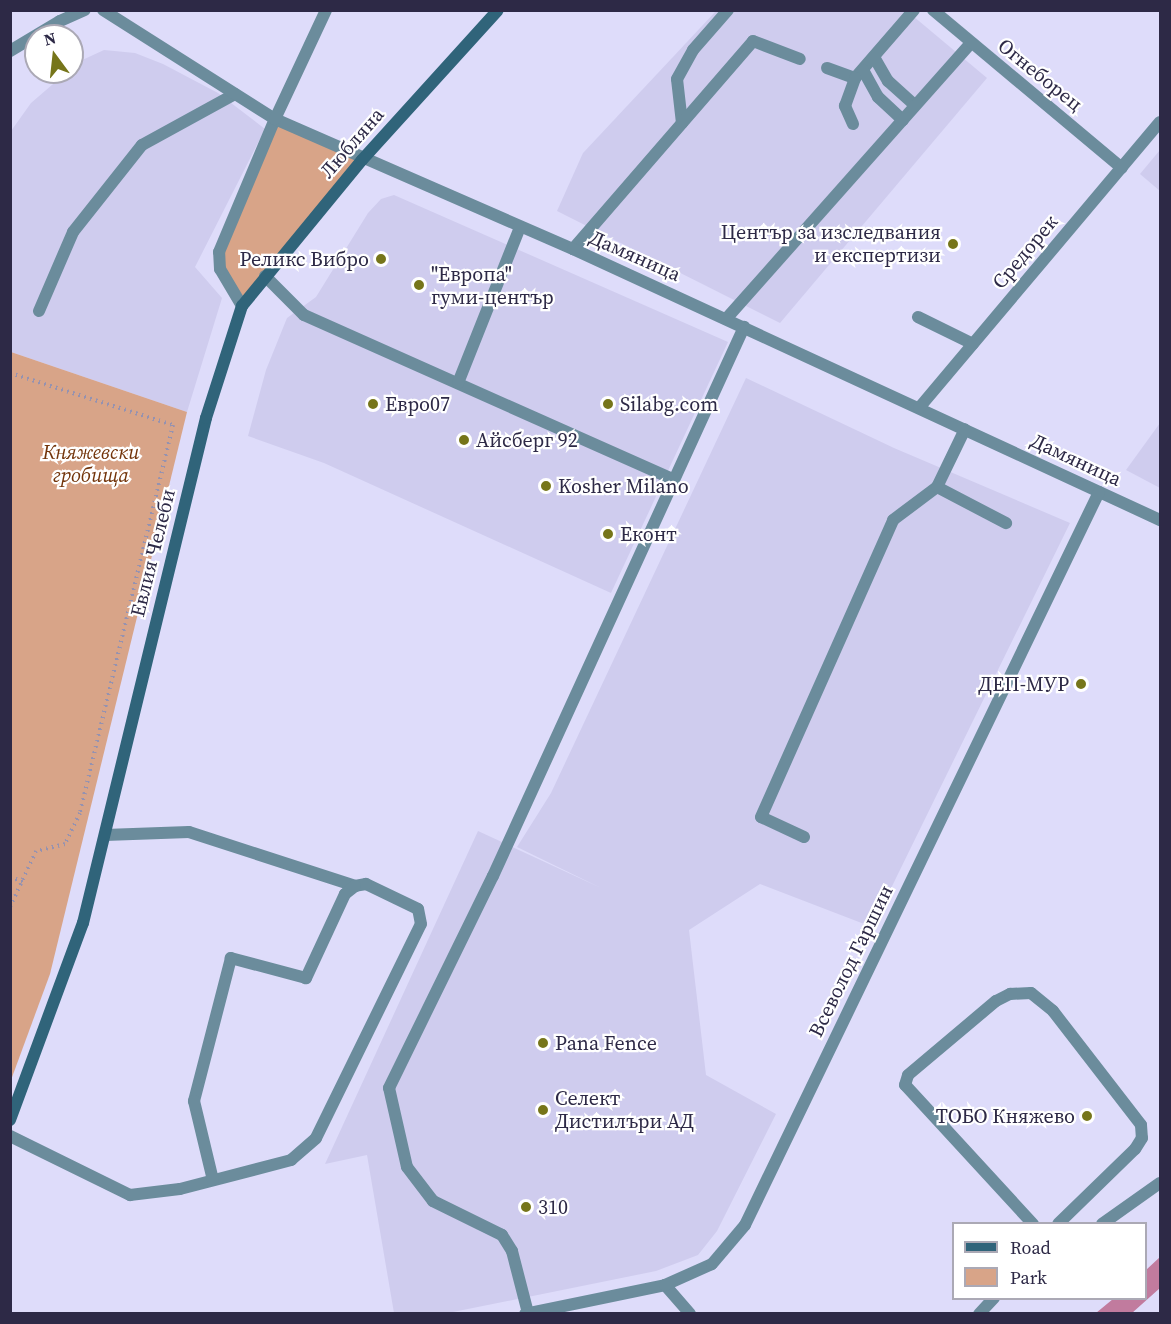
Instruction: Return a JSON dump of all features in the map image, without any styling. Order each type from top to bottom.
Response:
[{"type":"street","points":[[10,51],[60,21],[85,10]]},
{"type":"street","name":"Дамяница","points":[[103,10],[275,119],[362,160],[573,249],[1161,519]]},
{"type":"street","points":[[242,306],[220,269],[219,252],[275,119],[326,10]]},
{"type":"street","name":"Любляна","points":[[242,306],[362,160],[498,10]]},
{"type":"street","points":[[682,123],[677,79],[693,50],[728,10]]},
{"type":"street","points":[[853,124],[846,106],[859,74],[914,10]]},
{"type":"street","name":"Огнеборец","points":[[933,10],[1122,168]]},
{"type":"street","points":[[573,249],[753,41],[800,59]]},
{"type":"street","points":[[726,319],[970,43]]},
{"type":"street","points":[[874,57],[888,81],[915,105]]},
{"type":"street","points":[[827,68],[859,74],[878,98],[903,120]]},
{"type":"street","points":[[39,311],[73,232],[142,145],[235,94]]},
{"type":"street","name":"Средорек","points":[[919,408],[1161,122]]},
{"type":"street","points":[[458,383],[520,227]]},
{"type":"street","points":[[265,276],[304,315],[673,479]]},
{"type":"street","name":"Евлия Челеби","points":[[10,1120],[83,923],[206,418],[242,306]]},
{"type":"street","points":[[918,316],[973,344]]},
{"type":"street","points":[[526,1313],[518,1267],[502,1235],[433,1201],[407,1167],[388,1088],[493,876],[744,327]]},
{"type":"street","points":[[804,837],[761,817],[893,520],[937,487],[965,429]]},
{"type":"street","points":[[937,487],[1006,523]]},
{"type":"street","name":"Всеволод Гаршин","points":[[526,1313],[665,1284],[712,1264],[745,1225],[1099,492]]},
{"type":"street","points":[[10,1136],[130,1195],[213,1180],[291,1160],[316,1138],[421,924],[418,909],[366,884],[354,886],[189,832],[105,835]]},
{"type":"street","points":[[213,1180],[194,1101],[231,958],[306,978],[345,894],[354,886]]},
{"type":"street","points":[[1032,1222],[905,1085],[908,1075],[996,1001],[1010,994],[1031,993],[1053,1011],[1141,1125],[1142,1138],[1135,1149],[1060,1222]]},
{"type":"street","points":[[1105,1222],[1161,1183]]},
{"type":"street","points":[[665,1284],[690,1314]]},
{"type":"street","points":[[979,1314],[993,1300]]},
{"type":"path","points":[[10,373],[173,425],[80,813],[65,844],[36,851],[24,882],[10,907]]},
{"type":"path","points":[[10,877],[24,882]]},
{"type":"shaded area","points":[[716,11],[907,11],[987,78],[780,323],[557,211],[583,153]]},
{"type":"shaded area","points":[[104,50],[135,53],[163,64],[218,93],[265,129],[195,267],[222,298],[187,412],[11,352],[11,131],[31,103],[53,84],[84,84],[84,59]]},
{"type":"shaded area","points":[[1160,150],[1160,191],[1140,174]]},
{"type":"shaded area","points":[[394,195],[728,342],[611,593],[324,463],[248,436],[266,370],[287,318],[316,297],[368,213],[381,199]]},
{"type":"shaded area","points":[[746,378],[894,448],[1070,523],[872,927],[760,884],[689,930],[706,1075],[776,1114],[717,1231],[698,1255],[656,1271],[448,1313],[394,1313],[367,1155],[325,1164],[478,831],[601,888],[517,847],[551,793]]},
{"type":"shaded area","points":[[1160,423],[1160,488],[1126,470]]},
{"type":"shaded area","points":[[1160,1257],[1160,1288],[1147,1300],[1147,1269]]},
{"type":"shaded area","points":[[1112,1300],[1147,1300],[1132,1313],[1096,1313]]},
{"type":"green space","points":[[275,119],[362,160],[242,306],[218,260]]},
{"type":"green space","name":"Княжевски гробища","points":[[11,352],[187,412],[50,974],[11,1080]]},
{"type":"place","name":"Център за изследвания и експертизи","points":[[953,244]]},
{"type":"place","name":"Реликс Вибро","points":[[381,259]]},
{"type":"place","name":"\"Европа\" гуми-център","points":[[419,285]]},
{"type":"place","name":"Евро07","points":[[373,404]]},
{"type":"place","name":"Silabg.com","points":[[608,404]]},
{"type":"place","name":"Айсберг 92","points":[[464,440]]},
{"type":"place","name":"Kosher Milano","points":[[546,486]]},
{"type":"place","name":"Еконт","points":[[608,534]]},
{"type":"place","name":"ДЕП-МУР","points":[[1081,684]]},
{"type":"place","name":"Pana Fence","points":[[543,1043]]},
{"type":"place","name":"Селект Дистилъри АД","points":[[543,1110]]},
{"type":"place","name":"ТОБО Княжево","points":[[1087,1116]]},
{"type":"place","name":"310","points":[[526,1207]]}]
